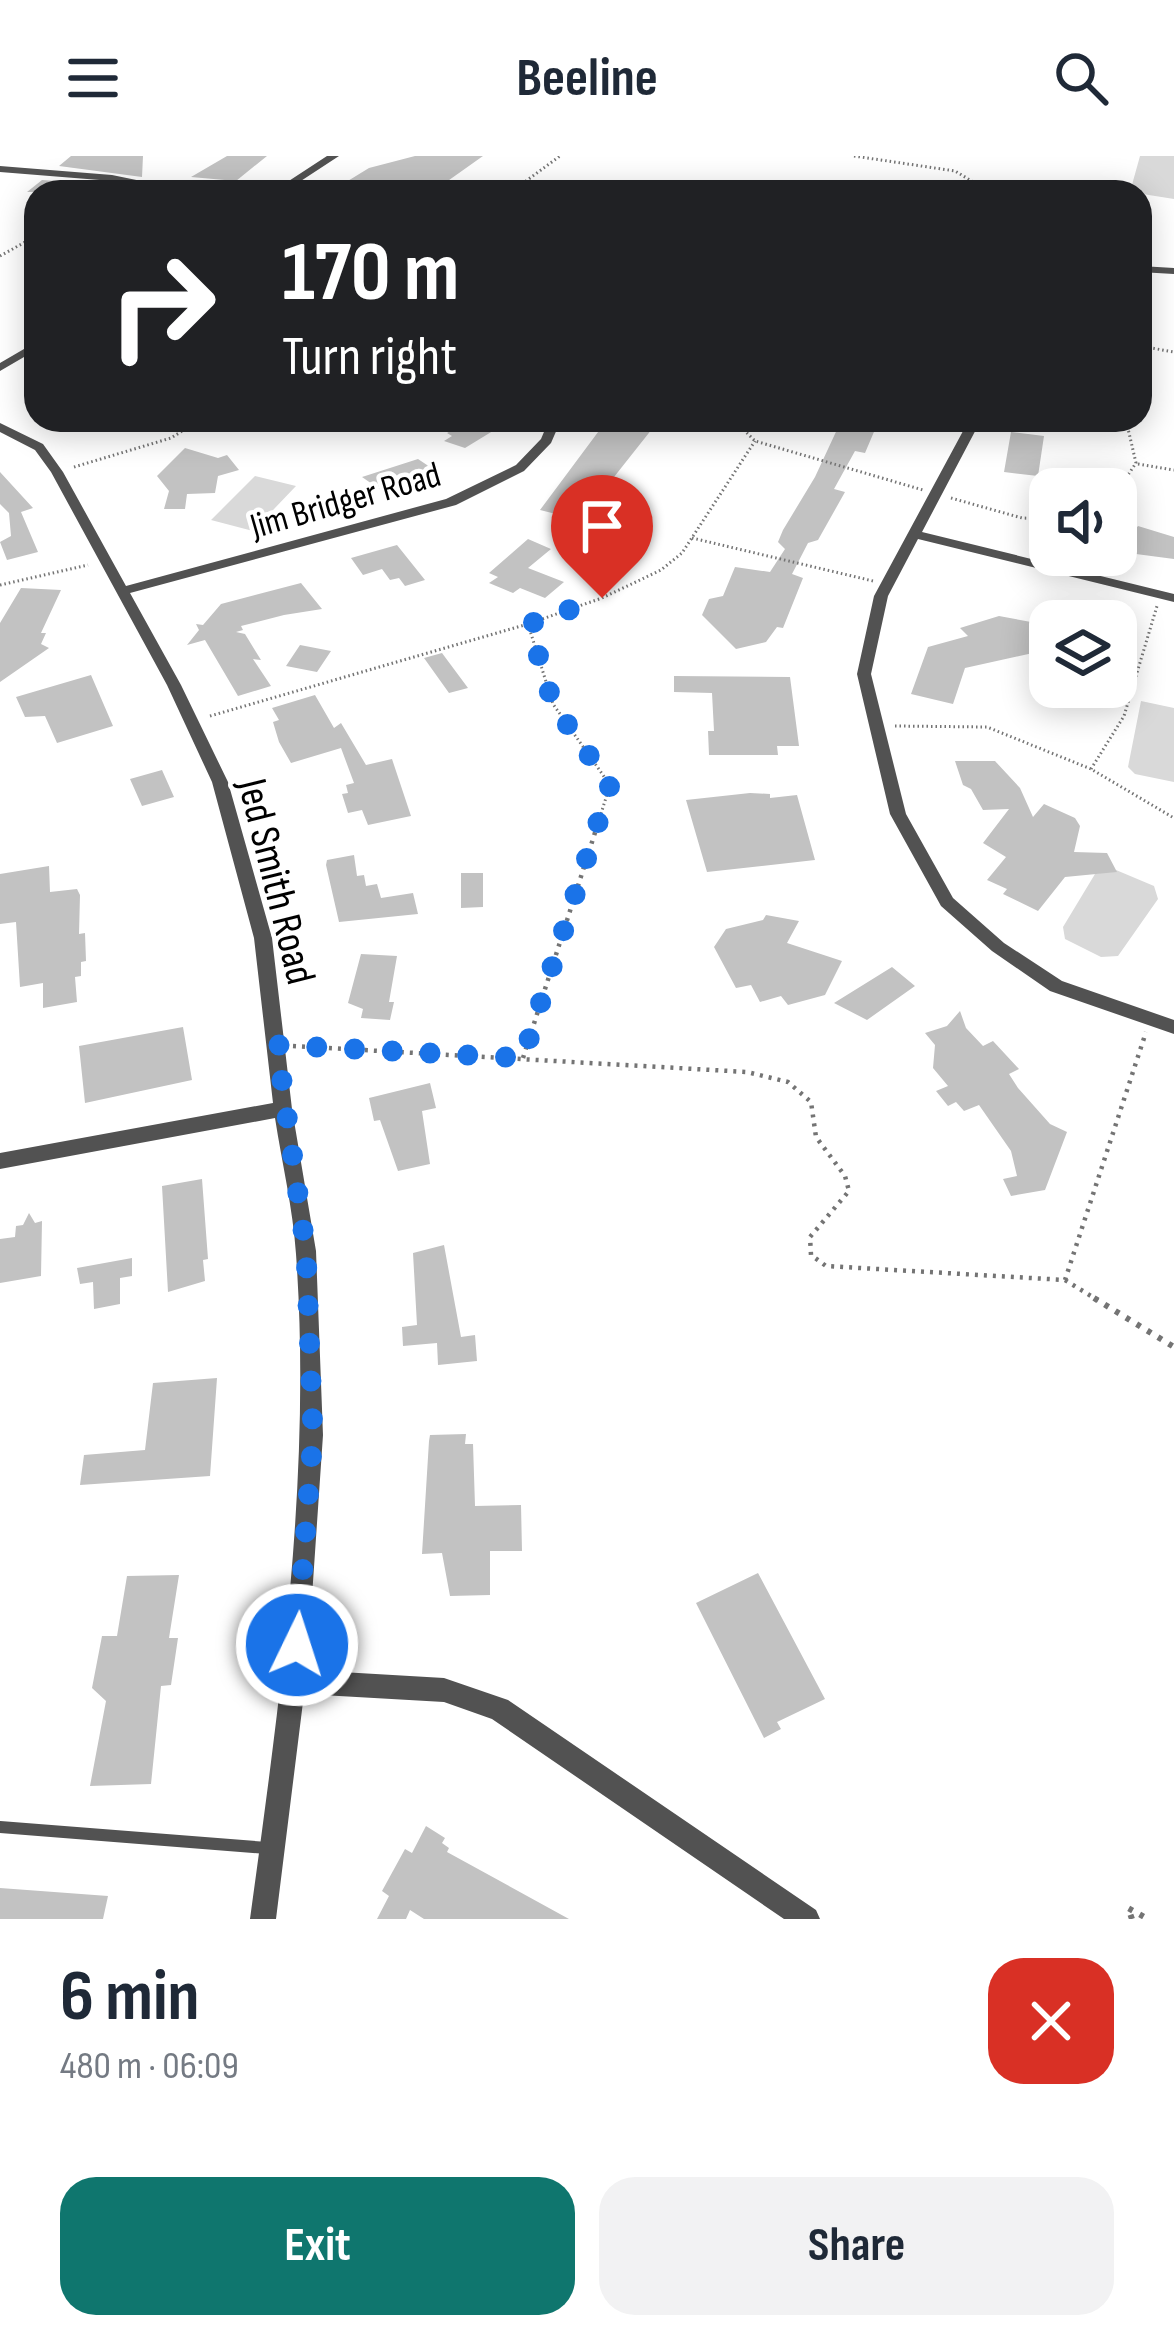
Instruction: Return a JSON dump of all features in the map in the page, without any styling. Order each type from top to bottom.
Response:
[{"type":"street","points":[[296,180],[334,156]]},
{"type":"street","points":[[0,169],[123,180]]},
{"type":"street","name":"Jed Smith Road","points":[[0,427],[39,448],[123,591],[220,782],[263,938],[306,1251],[313,1435],[294,1681],[263,1919]]},
{"type":"street","name":"Jim Bridger Road","points":[[123,591],[451,502],[520,468],[550,432]]},
{"type":"street","points":[[969,432],[888,584],[864,674],[898,814],[947,902],[998,947],[1056,986],[1174,1027]]},
{"type":"street","points":[[916,534],[1167,596]]},
{"type":"street","points":[[0,1161],[283,1109]]},
{"type":"street","points":[[294,1681],[444,1690],[499,1708],[807,1919]]},
{"type":"lane","points":[[0,1827],[272,1848]]},
{"type":"path","points":[[527,180],[560,156]]},
{"type":"path","points":[[854,156],[955,171],[970,180]]},
{"type":"path","points":[[57,472],[180,432]]},
{"type":"path","points":[[746,432],[755,441],[1029,518]]},
{"type":"path","points":[[1129,432],[1136,463],[1133,468]]},
{"type":"path","points":[[210,716],[529,624],[661,570],[692,538],[755,441]]},
{"type":"path","points":[[1136,463],[1174,470]]},
{"type":"path","points":[[692,538],[888,584]]},
{"type":"path","points":[[0,586],[106,560]]},
{"type":"path","points":[[1090,769],[1103,759],[1167,596]]},
{"type":"path","points":[[523,1058],[610,785],[553,704],[529,624]]},
{"type":"path","points":[[877,727],[987,727],[1090,769],[1174,818]]},
{"type":"path","points":[[1066,1280],[1149,1021]]},
{"type":"path","points":[[277,1045],[747,1072],[788,1082],[811,1102],[816,1137],[845,1176],[849,1191],[810,1237],[811,1255],[826,1266],[1066,1280],[1174,1347]]},
{"type":"path","points":[[1132,1919],[1128,1908],[1148,1919]]},
{"type":"shaded area","points":[[1140,156],[1174,156],[1174,199],[1152,196],[1152,180],[1133,180]]},
{"type":"shaded area","points":[[255,476],[296,486],[253,531],[211,520]]},
{"type":"shaded area","points":[[1141,701],[1174,708],[1174,782],[1135,774],[1128,767]]},
{"type":"shaded area","points":[[1116,870],[1154,886],[1158,899],[1118,956],[1101,957],[1065,939],[1063,927],[1095,874]]},
{"type":"building","points":[[71,156],[143,156],[142,177],[59,166]]},
{"type":"building","points":[[227,156],[267,156],[237,180],[191,177]]},
{"type":"building","points":[[415,156],[483,156],[449,180],[349,180],[369,168]]},
{"type":"building","points":[[491,432],[465,448],[444,441],[452,436],[447,433]]},
{"type":"building","points":[[598,432],[650,432],[580,520],[540,510]]},
{"type":"building","points":[[836,432],[874,432],[865,453],[855,451],[834,489],[845,492],[792,574],[803,578],[783,628],[777,627],[766,642],[736,649],[702,615],[709,599],[723,596],[735,567],[770,572],[785,549],[778,542],[783,530]]},
{"type":"building","points":[[1011,432],[1044,436],[1039,468],[1029,468],[1029,475],[1004,472]]},
{"type":"building","points":[[185,448],[218,458],[227,455],[239,470],[218,476],[215,493],[187,494],[185,509],[164,509],[169,491],[157,476]]},
{"type":"building","points":[[418,459],[436,471],[388,495],[362,477]]},
{"type":"building","points":[[0,472],[33,508],[21,512],[38,552],[7,560],[0,542],[11,536],[9,513],[0,504]]},
{"type":"building","points":[[1137,527],[1174,537],[1174,559],[1137,554]]},
{"type":"building","points":[[528,539],[551,549],[528,568],[564,582],[545,598],[489,583],[498,577],[489,573]]},
{"type":"building","points":[[397,545],[425,580],[405,586],[399,578],[390,580],[382,569],[363,575],[351,558]]},
{"type":"building","points":[[301,583],[322,609],[241,626],[243,630],[236,632],[245,634],[261,660],[253,659],[271,686],[238,696],[205,640],[187,645],[199,630],[196,624],[203,625],[221,604]]},
{"type":"building","points":[[21,588],[61,590],[41,633],[46,633],[41,644],[49,648],[0,682],[0,623]]},
{"type":"building","points":[[999,616],[1029,622],[1029,654],[965,668],[953,704],[911,694],[928,647],[968,636],[960,628]]},
{"type":"building","points":[[300,645],[331,651],[317,672],[286,666]]},
{"type":"building","points":[[442,653],[468,688],[449,693],[424,658]]},
{"type":"building","points":[[91,675],[113,726],[57,743],[45,716],[25,717],[16,697]]},
{"type":"building","points":[[674,676],[790,677],[799,746],[777,746],[778,755],[709,755],[708,731],[714,731],[712,693],[674,692]]},
{"type":"building","points":[[315,695],[334,728],[341,723],[366,765],[392,759],[411,816],[368,825],[362,810],[348,813],[342,794],[348,793],[346,785],[354,783],[341,748],[291,763],[279,742],[273,722],[279,720],[272,708]]},
{"type":"building","points":[[955,761],[995,761],[1020,788],[1033,817],[1044,804],[1075,818],[1080,826],[1074,852],[1107,853],[1117,872],[1065,877],[1038,911],[1003,894],[1007,889],[987,880],[1006,857],[983,843],[1009,809],[983,810],[971,789],[963,785]]},
{"type":"building","points":[[162,770],[174,797],[142,806],[130,779]]},
{"type":"building","points":[[770,794],[770,798],[797,795],[815,860],[707,872],[686,800]]},
{"type":"building","points":[[354,855],[357,876],[364,875],[366,886],[377,884],[381,898],[413,893],[418,914],[339,922],[327,860]]},
{"type":"building","points":[[49,866],[50,892],[77,889],[80,895],[79,934],[85,933],[86,961],[81,962],[81,976],[75,977],[77,1002],[43,1008],[43,983],[20,987],[16,922],[0,924],[0,874]]},
{"type":"building","points":[[461,873],[483,873],[483,907],[461,908]]},
{"type":"building","points":[[766,915],[799,921],[787,943],[842,961],[825,995],[788,1005],[781,996],[760,1002],[751,985],[736,988],[714,947],[726,929],[763,920]]},
{"type":"building","points":[[361,954],[397,956],[390,1020],[361,1018],[363,1009],[348,1003]]},
{"type":"building","points":[[892,967],[915,986],[867,1020],[834,1003]]},
{"type":"building","points":[[960,1011],[966,1028],[983,1046],[993,1041],[1019,1069],[1009,1074],[1018,1088],[1050,1124],[1067,1132],[1045,1190],[1011,1196],[1003,1179],[1017,1176],[1011,1151],[979,1105],[964,1111],[956,1102],[948,1106],[936,1091],[948,1086],[933,1068],[935,1045],[925,1033],[947,1026]]},
{"type":"building","points":[[183,1027],[192,1080],[85,1103],[79,1046]]},
{"type":"building","points":[[430,1083],[436,1108],[422,1111],[430,1164],[398,1171],[380,1120],[374,1121],[369,1098]]},
{"type":"building","points":[[202,1179],[208,1259],[203,1260],[205,1281],[168,1292],[162,1186]]},
{"type":"building","points":[[29,1213],[35,1223],[42,1221],[41,1276],[0,1283],[0,1239],[15,1237],[16,1226],[23,1225]]},
{"type":"building","points":[[444,1245],[461,1337],[475,1335],[477,1361],[438,1365],[437,1343],[403,1346],[402,1327],[417,1325],[413,1253]]},
{"type":"building","points":[[132,1258],[132,1276],[120,1278],[120,1304],[94,1309],[93,1282],[80,1284],[77,1268]]},
{"type":"building","points":[[217,1378],[210,1476],[80,1485],[84,1455],[145,1450],[153,1383]]},
{"type":"building","points":[[466,1434],[465,1444],[473,1444],[475,1506],[521,1505],[522,1551],[490,1551],[490,1595],[450,1596],[442,1553],[422,1554],[429,1441],[430,1435]]},
{"type":"building","points":[[758,1573],[825,1699],[777,1722],[781,1729],[764,1738],[696,1603]]},
{"type":"building","points":[[179,1575],[169,1638],[178,1638],[171,1685],[161,1686],[151,1784],[90,1786],[106,1701],[92,1688],[102,1636],[117,1636],[127,1576]]},
{"type":"building","points":[[426,1826],[445,1838],[442,1843],[449,1848],[447,1852],[569,1919],[424,1919],[410,1910],[406,1919],[377,1919],[389,1896],[382,1891],[405,1849],[412,1853]]},
{"type":"building","points":[[0,1888],[108,1896],[103,1919],[0,1919]]},
{"type":"route","points":[[297,1645],[313,1435],[306,1251],[277,1045],[523,1058],[610,785],[553,704],[529,624],[602,598]]}]
